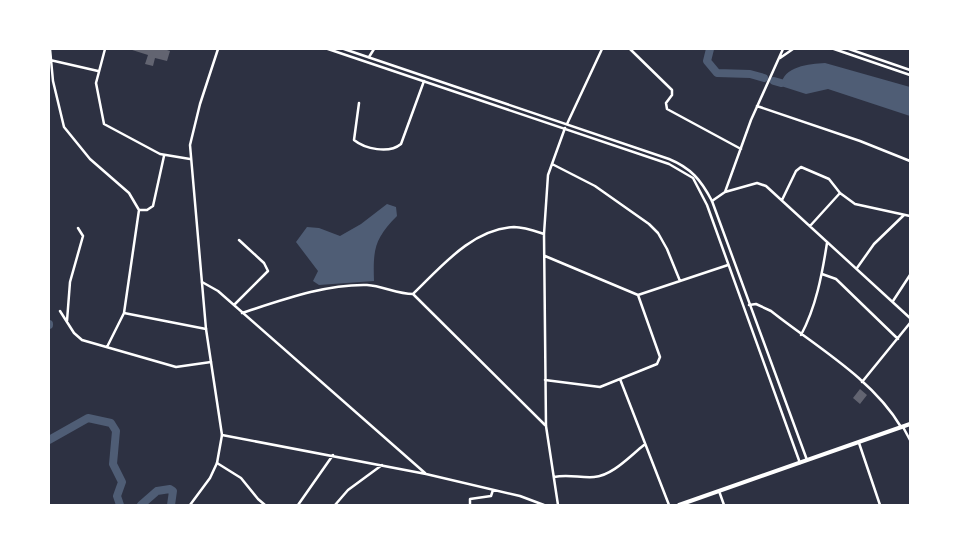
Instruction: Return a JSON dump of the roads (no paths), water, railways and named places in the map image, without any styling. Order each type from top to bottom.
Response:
[{"type":"highway","points":[[679,505],[910,424]]},
{"type":"street","points":[[50,49],[49,60],[64,127],[90,159],[129,193],[139,210],[124,313],[107,346]]},
{"type":"street","points":[[105,49],[96,82],[104,124],[164,156],[190,159]]},
{"type":"street","points":[[190,505],[210,478],[218,463],[222,435],[206,329],[190,159],[192,133],[218,49]]},
{"type":"street","points":[[328,49],[668,164],[693,178],[708,205],[800,463]]},
{"type":"street","points":[[344,49],[683,165],[704,184],[712,201],[807,460]]},
{"type":"street","points":[[367,62],[374,49]]},
{"type":"street","points":[[558,505],[546,426],[544,234],[548,175],[565,128],[602,49]]},
{"type":"street","points":[[630,49],[672,90],[672,95],[666,103],[667,109],[741,149]]},
{"type":"street","points":[[726,192],[757,106],[783,49]]},
{"type":"street","points":[[779,58],[793,49]]},
{"type":"street","points":[[834,49],[910,75]]},
{"type":"street","points":[[849,49],[910,70]]},
{"type":"street","points":[[49,60],[98,71]]},
{"type":"street","points":[[359,103],[354,140],[360,144],[378,149],[397,147],[401,144],[424,82]]},
{"type":"street","points":[[757,106],[860,141],[910,162]]},
{"type":"street","points":[[139,210],[151,209],[153,206],[164,156]]},
{"type":"street","points":[[552,164],[595,186],[649,224],[658,233],[667,249],[680,281]]},
{"type":"street","points":[[782,200],[796,171],[801,166],[829,179],[840,193],[860,206],[910,216]]},
{"type":"street","points":[[712,201],[726,192],[757,182],[766,186],[910,318]]},
{"type":"street","points":[[810,226],[840,193]]},
{"type":"street","points":[[856,268],[874,244],[904,215]]},
{"type":"street","points":[[242,313],[315,292],[364,285],[403,294],[413,294],[473,240],[495,230],[514,227],[544,234]]},
{"type":"street","points":[[67,323],[70,282],[83,236],[78,228]]},
{"type":"street","points":[[234,305],[268,271],[264,263],[239,240]]},
{"type":"street","points":[[801,335],[809,320],[822,274],[827,243]]},
{"type":"street","points":[[544,256],[638,295],[734,263]]},
{"type":"street","points":[[822,274],[836,279],[898,339]]},
{"type":"street","points":[[892,301],[910,275]]},
{"type":"street","points":[[201,282],[218,291],[426,474]]},
{"type":"street","points":[[413,294],[546,426]]},
{"type":"street","points":[[545,380],[600,387],[660,361],[638,295]]},
{"type":"street","points":[[749,305],[756,304],[771,311],[862,382],[885,403],[910,440]]},
{"type":"street","points":[[60,311],[77,337],[176,367],[212,362]]},
{"type":"street","points":[[124,313],[206,329]]},
{"type":"street","points":[[862,382],[910,323]]},
{"type":"street","points":[[620,379],[644,445],[669,505]]},
{"type":"street","points":[[222,435],[426,474],[520,496],[544,505]]},
{"type":"street","points":[[859,442],[880,505]]},
{"type":"street","points":[[554,477],[565,475],[595,477],[606,475],[644,445]]},
{"type":"street","points":[[298,505],[333,456]]},
{"type":"street","points":[[218,463],[241,478],[265,505]]},
{"type":"street","points":[[335,505],[348,490],[382,466]]},
{"type":"street","points":[[470,505],[470,499],[491,496],[493,490]]},
{"type":"street","points":[[720,491],[724,505]]},
{"type":"water","points":[[825,63],[910,87],[910,116],[828,89],[806,94],[781,86],[786,74],[792,70],[805,65]]},
{"type":"water","points":[[387,204],[396,207],[397,216],[389,224],[376,245],[374,281],[319,285],[313,281],[318,271],[296,242],[307,227],[319,228],[340,236],[361,224]]},
{"type":"waterway","points":[[710,49],[707,61],[717,73],[750,74],[764,78]]},
{"type":"waterway","points":[[774,81],[781,83]]},
{"type":"waterway","points":[[49,440],[88,418],[111,423],[116,431],[113,464],[122,482],[117,496],[120,505]]},
{"type":"waterway","points":[[141,505],[157,491],[170,489],[173,491],[171,505]]}]
